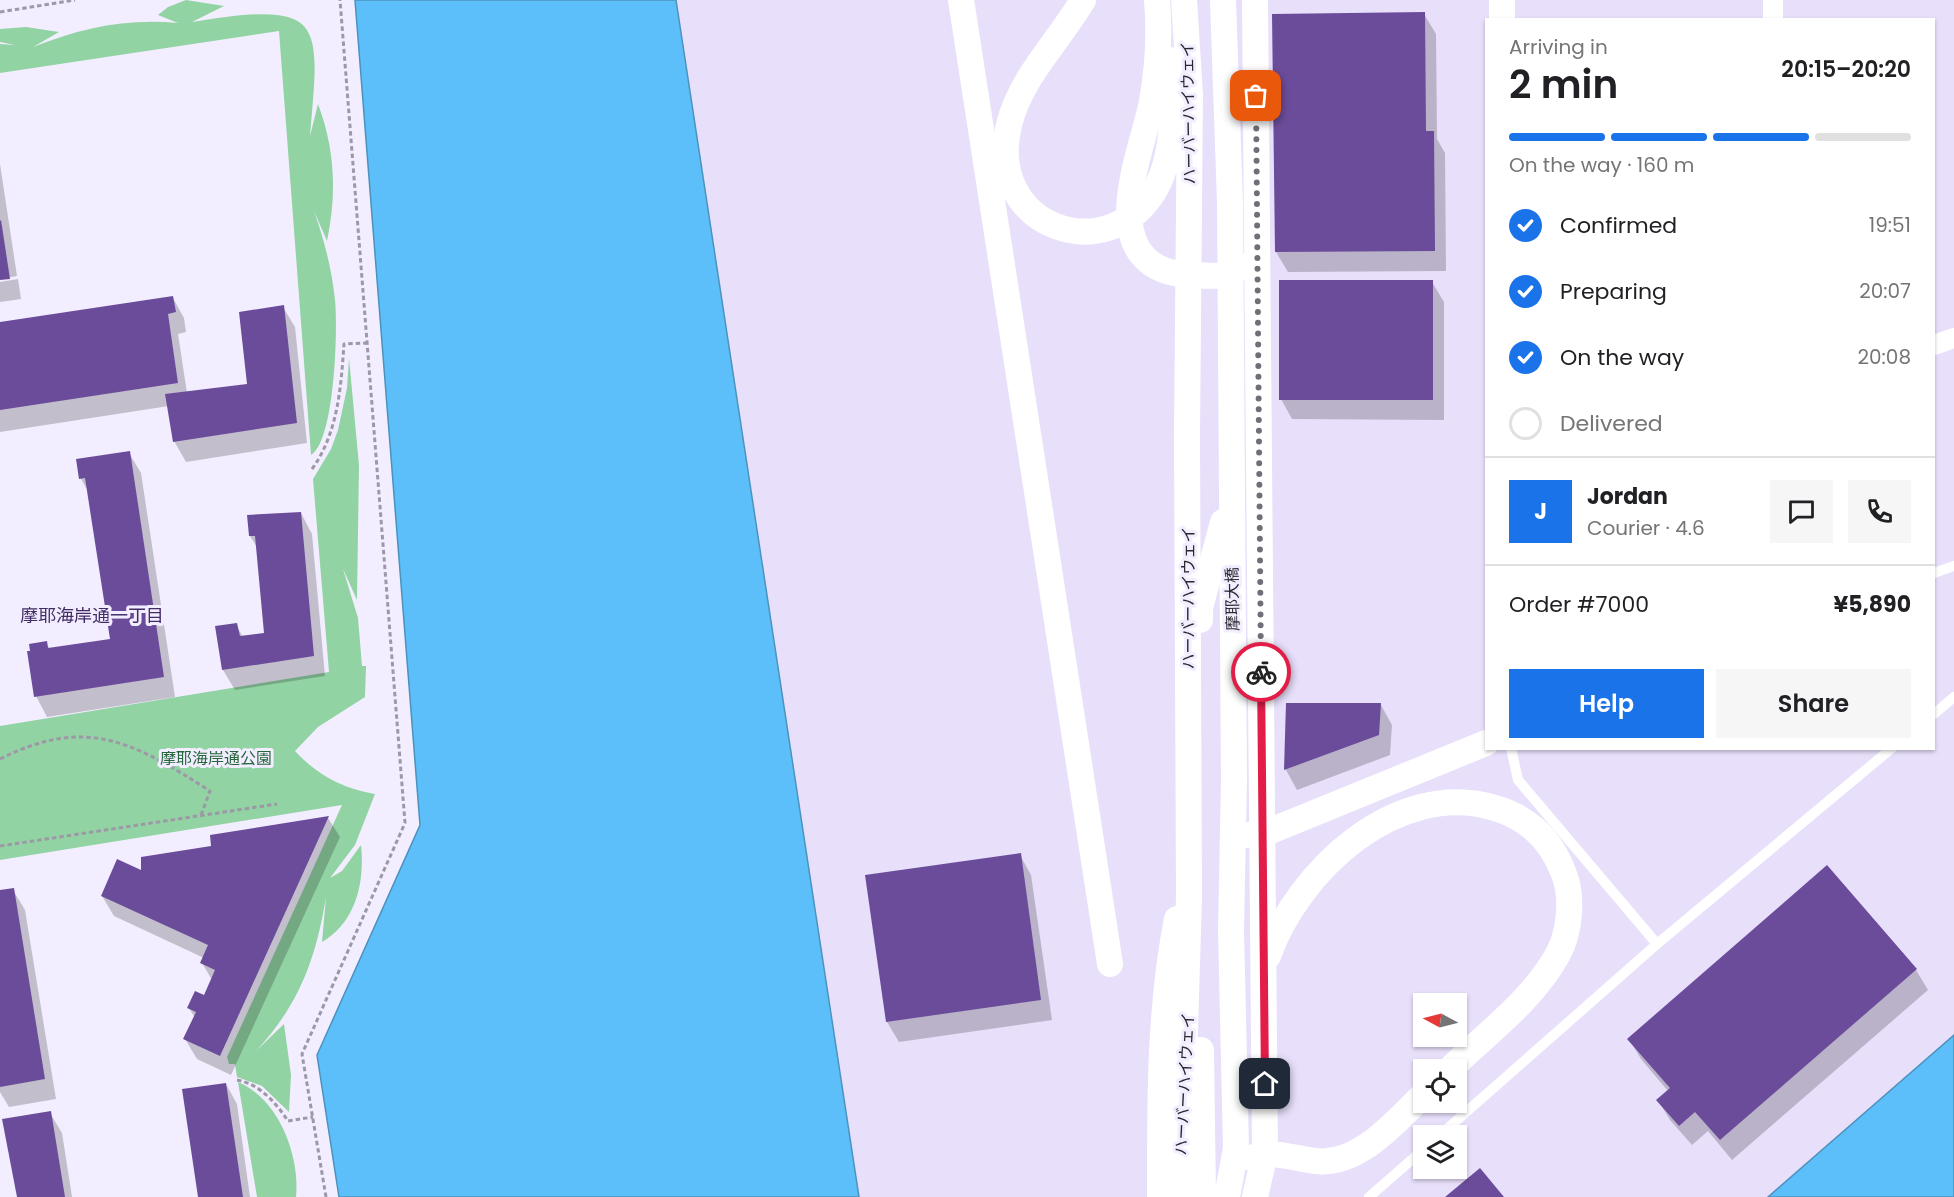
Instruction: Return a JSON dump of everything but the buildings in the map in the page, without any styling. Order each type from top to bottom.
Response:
[{"type":"street","points":[[961,0],[1110,964]]},
{"type":"street","points":[[1157,0],[1158,54],[1146,133],[1129,210],[1129,224],[1136,246],[1150,262],[1168,271],[1229,276],[1237,272],[1245,259],[1244,98],[1256,27]]},
{"type":"street","points":[[1078,8],[1019,96],[1009,124],[1005,153],[1010,183],[1026,208],[1047,223],[1085,230],[1111,226],[1133,214],[1150,196],[1162,174],[1169,144],[1172,100],[1164,0]]},
{"type":"street","name":"ハーバーハイウェイ","points":[[1180,1197],[1189,897],[1187,436],[1190,95],[1184,0]]},
{"type":"street","name":"ハーバーハイウェイ","points":[[1194,0],[1200,100],[1196,438],[1203,1197]]},
{"type":"street","name":"摩耶大橋","points":[[1224,0],[1230,203],[1233,836],[1231,930],[1236,1148],[1227,1190]]},
{"type":"street","name":"摩耶大橋","points":[[1255,0],[1266,1153],[1255,1197]]},
{"type":"street","points":[[1502,0],[1502,18]]},
{"type":"street","points":[[1773,0],[1773,18]]},
{"type":"street","points":[[1935,345],[1954,338]]},
{"type":"street","points":[[1160,1197],[1163,1050],[1170,958],[1190,852],[1200,608],[1231,489]]},
{"type":"street","points":[[1233,836],[1263,834],[1485,743]]},
{"type":"street","points":[[1227,1190],[1231,1092],[1255,992],[1270,949],[1288,913],[1310,883],[1336,856],[1361,836],[1404,812],[1446,804],[1485,805],[1523,820],[1549,843],[1566,879],[1569,906],[1559,952],[1538,984],[1501,1024],[1461,1059]]},
{"type":"street","points":[[1227,1190],[1250,1158],[1266,1153],[1317,1161],[1352,1156],[1413,1103]]},
{"type":"lane","points":[[1935,573],[1954,566]]},
{"type":"lane","points":[[1935,713],[1954,697]]},
{"type":"lane","points":[[1511,750],[1518,780],[1657,944]]},
{"type":"lane","points":[[1451,1125],[1657,944],[1890,750]]},
{"type":"lane","points":[[1369,1197],[1413,1159]]},
{"type":"path","points":[[0,12],[75,0]]},
{"type":"path","points":[[326,1197],[302,1054],[405,823],[340,0]]},
{"type":"path","points":[[312,469],[328,442],[334,422],[344,344],[367,343]]},
{"type":"path","points":[[0,759],[28,745],[69,735],[128,746],[170,766],[210,791],[200,816]]},
{"type":"path","points":[[0,846],[277,804]]},
{"type":"path","points":[[237,1080],[247,1082],[265,1094],[288,1121],[313,1117]]},
{"type":"shaded area","points":[[676,0],[1954,0],[1954,1035],[1768,1197],[859,1197]]},
{"type":"green space","points":[[186,0],[224,6],[192,22],[268,14],[291,18],[305,27],[312,43],[315,66],[310,136],[318,104],[328,138],[333,171],[332,206],[327,241],[314,211],[332,277],[336,334],[330,407],[319,445],[311,455],[279,31],[0,73],[0,44],[15,45],[0,42],[0,29],[26,27],[59,32],[33,47],[86,30],[122,23],[178,23],[158,15],[168,7]]},
{"type":"green space","name":"摩耶海岸通公園","points":[[349,358],[359,465],[357,600],[343,569],[358,618],[362,666],[366,666],[365,697],[318,727],[295,751],[312,767],[331,779],[363,792],[375,794],[355,845],[330,878],[342,871],[361,845],[361,873],[356,900],[343,924],[322,942],[326,897],[317,940],[304,979],[285,1015],[257,1050],[284,1024],[291,1075],[289,1112],[262,1086],[237,1077],[235,1064],[229,1064],[227,1057],[342,805],[0,860],[0,726],[329,672],[313,479],[331,449],[338,430],[347,388]]},
{"type":"green space","points":[[238,1082],[265,1101],[284,1130],[294,1164],[296,1197],[257,1197]]},
{"type":"water","points":[[355,0],[676,0],[859,1197],[339,1197],[317,1055],[420,825]]},
{"type":"water","points":[[1954,1035],[1954,1197],[1768,1197]]},
{"type":"way so far","points":[[1256,96],[1261,672]]},
{"type":"district","name":"摩耶海岸通一丁目","points":[[92,616]]},
{"type":"route","points":[[1261,672],[1265,1084]]}]
